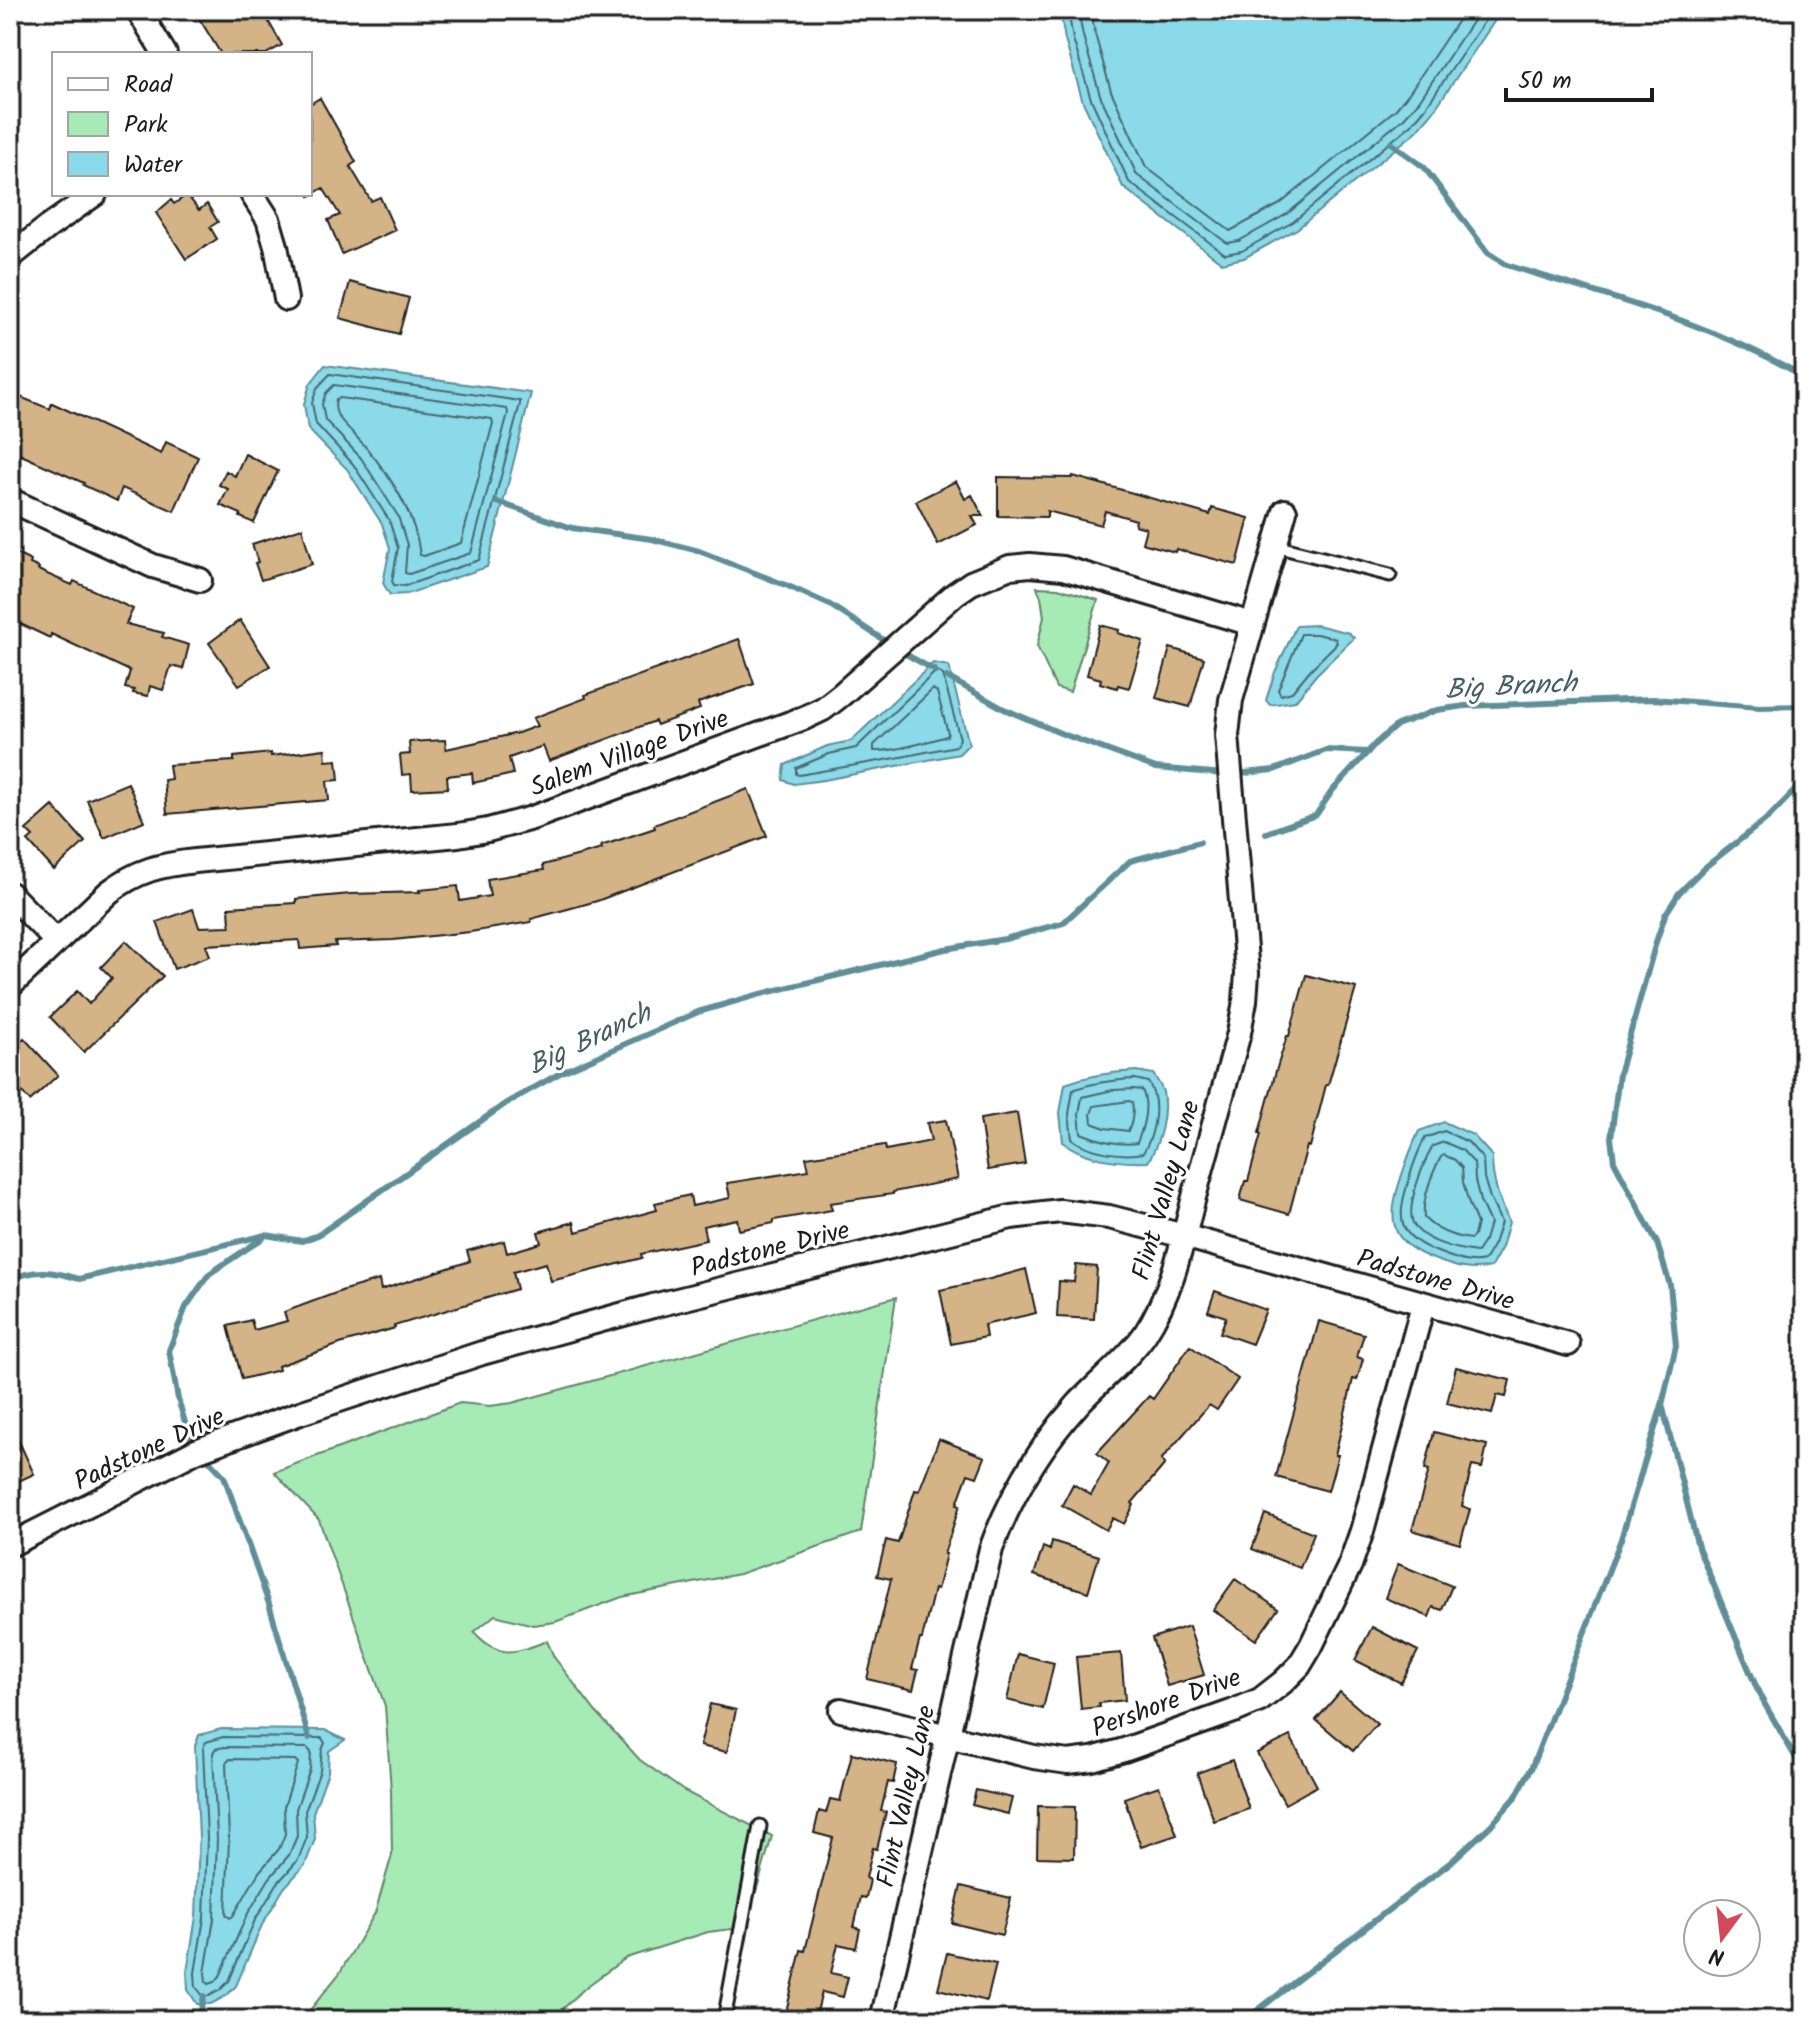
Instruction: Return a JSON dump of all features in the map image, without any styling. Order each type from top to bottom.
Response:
[{"type":"street","points":[[138,10],[164,52]]},
{"type":"street","points":[[10,257],[92,196]]},
{"type":"street","points":[[253,196],[268,219],[286,299]]},
{"type":"street","points":[[10,500],[153,566],[200,580]]},
{"type":"street","name":"Flint Valley Lane","points":[[882,2020],[991,1549],[1021,1481],[1048,1440],[1144,1335],[1163,1298],[1178,1259],[1239,1033],[1247,973],[1227,735],[1231,700],[1285,511]]},
{"type":"street","name":"Salem Village Drive","points":[[10,986],[125,880],[159,866],[488,830],[532,818],[804,718],[841,695],[955,594],[971,583],[1010,567],[1063,568],[1252,624]]},
{"type":"street","points":[[10,894],[56,941]]},
{"type":"street","name":"Padstone Drive","points":[[10,1545],[196,1451],[482,1353],[653,1306],[1035,1213],[1060,1211],[1109,1217],[1568,1344]]},
{"type":"street","name":"Pershore Drive","points":[[841,1710],[1034,1757],[1068,1762],[1124,1750],[1260,1700],[1299,1666],[1350,1565],[1423,1305]]},
{"type":"lane","points":[[1275,546],[1390,575]]},
{"type":"lane","points":[[724,2020],[760,1826]]},
{"type":"green space","points":[[1037,587],[1058,588],[1098,600],[1070,692],[1056,688],[1037,646],[1044,617]]},
{"type":"green space","points":[[896,1297],[861,1532],[739,1574],[622,1597],[555,1622],[533,1625],[495,1615],[474,1632],[492,1647],[508,1652],[547,1641],[554,1657],[595,1711],[640,1760],[684,1791],[772,1836],[743,1937],[731,1929],[708,1932],[626,1958],[586,1987],[551,2020],[302,2020],[339,1974],[375,1913],[392,1855],[391,1790],[385,1706],[319,1520],[274,1472],[460,1403],[490,1406],[512,1403]]},
{"type":"water","points":[[1060,10],[1502,10],[1417,131],[1297,229],[1244,258],[1222,263],[1123,187],[1083,102],[1065,40]]},
{"type":"water","points":[[325,365],[531,393],[487,567],[407,594],[390,595],[383,583],[390,548],[382,524],[347,469],[308,429],[304,404],[310,384]]},
{"type":"water","points":[[1317,625],[1349,633],[1354,638],[1316,675],[1295,701],[1270,705],[1266,700],[1275,672],[1296,626]]},
{"type":"water","points":[[933,663],[949,666],[969,744],[959,754],[824,780],[794,784],[783,780],[785,765],[827,746],[851,741]]},
{"type":"water","points":[[1136,1071],[1153,1074],[1163,1092],[1162,1128],[1148,1162],[1103,1159],[1082,1153],[1063,1142],[1060,1113],[1065,1084],[1100,1074]]},
{"type":"water","points":[[1444,1122],[1473,1135],[1492,1156],[1495,1182],[1509,1222],[1502,1247],[1491,1267],[1463,1268],[1436,1260],[1411,1248],[1397,1232],[1393,1211],[1395,1198],[1416,1137],[1419,1131]]},
{"type":"water","points":[[221,1729],[325,1730],[345,1740],[329,1751],[328,1772],[313,1813],[315,1839],[305,1865],[284,1888],[262,1925],[236,1986],[211,2004],[197,2004],[188,1990],[187,1972],[196,1917],[199,1838],[195,1746],[199,1735]]},
{"type":"building","points":[[194,10],[262,10],[282,45],[270,52],[220,52]]},
{"type":"building","points":[[320,98],[356,162],[350,166],[371,201],[380,197],[395,230],[342,254],[328,220],[340,215],[323,188],[312,195],[312,103]]},
{"type":"building","points":[[188,196],[199,210],[207,204],[218,222],[210,227],[217,239],[186,259],[156,213],[171,200],[174,204]]},
{"type":"building","points":[[350,282],[409,298],[399,334],[340,318]]},
{"type":"building","points":[[10,393],[50,409],[52,403],[161,454],[166,442],[198,457],[174,511],[122,488],[117,501],[10,450]]},
{"type":"building","points":[[245,454],[278,471],[254,523],[220,505],[228,489],[219,485],[226,471],[235,476]]},
{"type":"building","points":[[1073,476],[1210,515],[1212,508],[1249,518],[1237,565],[1142,543],[1146,528],[1135,525],[1136,520],[1105,511],[1101,525],[1047,511],[1047,517],[998,516],[998,477]]},
{"type":"building","points":[[956,481],[965,499],[972,495],[983,516],[972,516],[977,525],[938,545],[916,501]]},
{"type":"building","points":[[302,528],[312,564],[261,580],[252,544]]},
{"type":"building","points":[[10,551],[31,561],[30,564],[38,570],[72,585],[74,581],[133,609],[126,624],[164,633],[162,637],[189,645],[183,669],[171,666],[163,690],[150,686],[148,696],[133,693],[134,690],[125,688],[130,671],[51,634],[50,638],[10,619]]},
{"type":"building","points":[[240,620],[270,666],[239,685],[209,643]]},
{"type":"building","points":[[1100,625],[1143,641],[1129,688],[1100,683],[1101,679],[1087,675]]},
{"type":"building","points":[[739,639],[754,684],[698,703],[700,709],[657,725],[655,721],[549,761],[543,746],[509,758],[513,774],[473,783],[472,773],[447,776],[448,788],[412,790],[411,774],[402,775],[400,755],[410,754],[409,742],[445,740],[446,749],[518,733],[537,726],[533,718],[586,698],[585,695]]},
{"type":"building","points":[[1170,648],[1204,658],[1190,707],[1156,698]]},
{"type":"building","points":[[325,749],[326,761],[337,760],[339,780],[327,781],[329,800],[167,814],[164,780],[171,779],[169,765],[234,761],[234,757]]},
{"type":"building","points":[[128,783],[144,821],[104,838],[87,800]]},
{"type":"building","points":[[748,789],[767,836],[597,901],[531,919],[531,922],[393,940],[335,942],[336,946],[300,949],[299,940],[206,945],[210,956],[174,969],[157,922],[193,909],[199,927],[230,926],[229,907],[296,903],[296,899],[351,894],[420,892],[458,886],[460,901],[490,896],[487,879],[544,870],[543,865],[602,849],[601,846],[655,828],[654,825]]},
{"type":"building","points":[[53,806],[85,842],[54,870],[28,841],[33,837],[26,830]]},
{"type":"building","points":[[126,941],[163,976],[84,1052],[50,1017],[77,991],[89,1004],[112,978],[101,967]]},
{"type":"building","points":[[1306,975],[1356,988],[1289,1214],[1240,1200]]},
{"type":"building","points":[[24,1038],[58,1075],[30,1101],[10,1079],[10,1052]]},
{"type":"building","points":[[1017,1113],[1025,1164],[988,1170],[980,1119]]},
{"type":"building","points":[[946,1120],[958,1179],[893,1194],[830,1203],[832,1210],[774,1220],[774,1223],[739,1230],[737,1219],[703,1226],[706,1240],[641,1254],[642,1258],[551,1281],[546,1263],[513,1272],[517,1289],[394,1326],[278,1366],[279,1370],[242,1379],[228,1326],[251,1320],[254,1330],[287,1321],[284,1312],[344,1290],[379,1280],[381,1290],[470,1261],[467,1251],[504,1241],[507,1253],[541,1243],[538,1232],[574,1222],[576,1232],[657,1210],[655,1203],[690,1195],[692,1206],[730,1198],[727,1183],[809,1170],[806,1157],[885,1145],[886,1150],[931,1141],[927,1123]]},
{"type":"building","points":[[1076,1265],[1097,1267],[1094,1319],[1057,1317],[1059,1281],[1074,1282]]},
{"type":"building","points":[[1026,1269],[1036,1313],[984,1325],[986,1337],[951,1344],[940,1290]]},
{"type":"building","points":[[1215,1291],[1266,1310],[1252,1344],[1220,1333],[1226,1317],[1208,1311]]},
{"type":"building","points":[[1319,1321],[1364,1334],[1357,1357],[1363,1359],[1357,1380],[1353,1379],[1328,1491],[1276,1477]]},
{"type":"building","points":[[1190,1346],[1238,1379],[1217,1410],[1209,1405],[1161,1460],[1165,1464],[1132,1503],[1134,1505],[1124,1524],[1113,1518],[1106,1530],[1062,1505],[1073,1484],[1091,1495],[1109,1463],[1097,1453],[1149,1396],[1153,1399]]},
{"type":"building","points":[[1456,1367],[1510,1380],[1506,1397],[1497,1395],[1492,1414],[1447,1403]]},
{"type":"building","points":[[10,1422],[34,1474],[10,1485]]},
{"type":"building","points":[[1434,1432],[1487,1445],[1482,1468],[1472,1466],[1462,1506],[1470,1509],[1460,1544],[1412,1530],[1429,1470],[1425,1469]]},
{"type":"building","points":[[939,1439],[985,1457],[977,1477],[968,1474],[957,1504],[960,1505],[944,1554],[937,1590],[934,1589],[912,1669],[918,1670],[913,1690],[867,1679],[891,1579],[877,1576],[886,1540],[898,1543],[915,1490],[919,1491]]},
{"type":"building","points":[[1265,1514],[1314,1533],[1300,1568],[1252,1549]]},
{"type":"building","points":[[1052,1541],[1099,1556],[1088,1592],[1034,1575],[1043,1547],[1050,1550]]},
{"type":"building","points":[[1398,1564],[1452,1586],[1442,1610],[1433,1607],[1429,1617],[1385,1598]]},
{"type":"building","points":[[1235,1579],[1278,1609],[1256,1640],[1213,1610]]},
{"type":"building","points":[[1189,1626],[1204,1675],[1167,1686],[1152,1638]]},
{"type":"building","points":[[1372,1627],[1418,1651],[1401,1683],[1355,1660]]},
{"type":"building","points":[[1121,1653],[1125,1700],[1081,1709],[1076,1657]]},
{"type":"building","points":[[1018,1654],[1054,1663],[1043,1709],[1007,1700]]},
{"type":"building","points":[[1340,1692],[1377,1724],[1353,1751],[1316,1720]]},
{"type":"building","points":[[710,1704],[736,1710],[727,1752],[700,1746]]},
{"type":"building","points":[[1290,1736],[1317,1786],[1285,1804],[1257,1753]]},
{"type":"building","points":[[852,1753],[897,1764],[893,1783],[888,1782],[881,1811],[886,1812],[866,1878],[870,1880],[866,1898],[861,1897],[854,1927],[860,1929],[856,1948],[838,1944],[831,1973],[848,1977],[843,1997],[822,1992],[815,2020],[784,2020],[833,1838],[814,1833],[819,1811],[826,1813],[830,1799],[840,1801]]},
{"type":"building","points":[[1232,1760],[1249,1809],[1214,1821],[1197,1773]]},
{"type":"building","points":[[1159,1786],[1177,1835],[1141,1847],[1124,1798]]},
{"type":"building","points":[[976,1790],[1012,1798],[1008,1814],[972,1805]]},
{"type":"building","points":[[1038,1806],[1075,1807],[1074,1858],[1037,1857]]},
{"type":"building","points":[[961,1886],[1011,1898],[1002,1935],[952,1923]]},
{"type":"building","points":[[947,1953],[996,1964],[987,2001],[938,1989]]},
{"type":"waterway","points":[[1391,143],[1424,167],[1488,253],[1507,265],[1697,326],[1804,377]]},
{"type":"waterway","points":[[497,502],[572,528],[652,539],[699,551],[830,605],[934,670]]},
{"type":"waterway","points":[[947,677],[1004,709],[1156,768],[1224,774]]},
{"type":"waterway","name":"Big Branch","points":[[1266,833],[1316,815],[1332,791],[1376,743],[1397,725],[1437,710],[1465,706],[1653,699],[1760,707],[1804,706]]},
{"type":"waterway","points":[[1235,774],[1274,770],[1326,750],[1368,752]]},
{"type":"waterway","points":[[1245,2020],[1451,1862],[1515,1798],[1531,1769],[1621,1539],[1662,1405],[1676,1346],[1670,1285],[1657,1243],[1614,1161],[1611,1138],[1619,1074],[1665,915],[1679,893],[1704,868],[1769,817],[1804,781]]},
{"type":"waterway","name":"Big Branch","points":[[10,1280],[44,1272],[79,1279],[266,1235],[302,1241],[318,1235],[505,1104],[562,1072],[698,1012],[945,949],[1005,939],[1063,923],[1130,861],[1200,842]]},
{"type":"waterway","points":[[197,1446],[190,1439],[178,1399],[169,1350],[186,1307],[209,1274],[263,1238]]},
{"type":"waterway","points":[[1663,1408],[1698,1547],[1760,1696],[1804,1772]]},
{"type":"waterway","points":[[204,1455],[224,1476],[269,1604],[309,1738]]},
{"type":"waterway","points":[[199,2020],[204,1996]]}]
